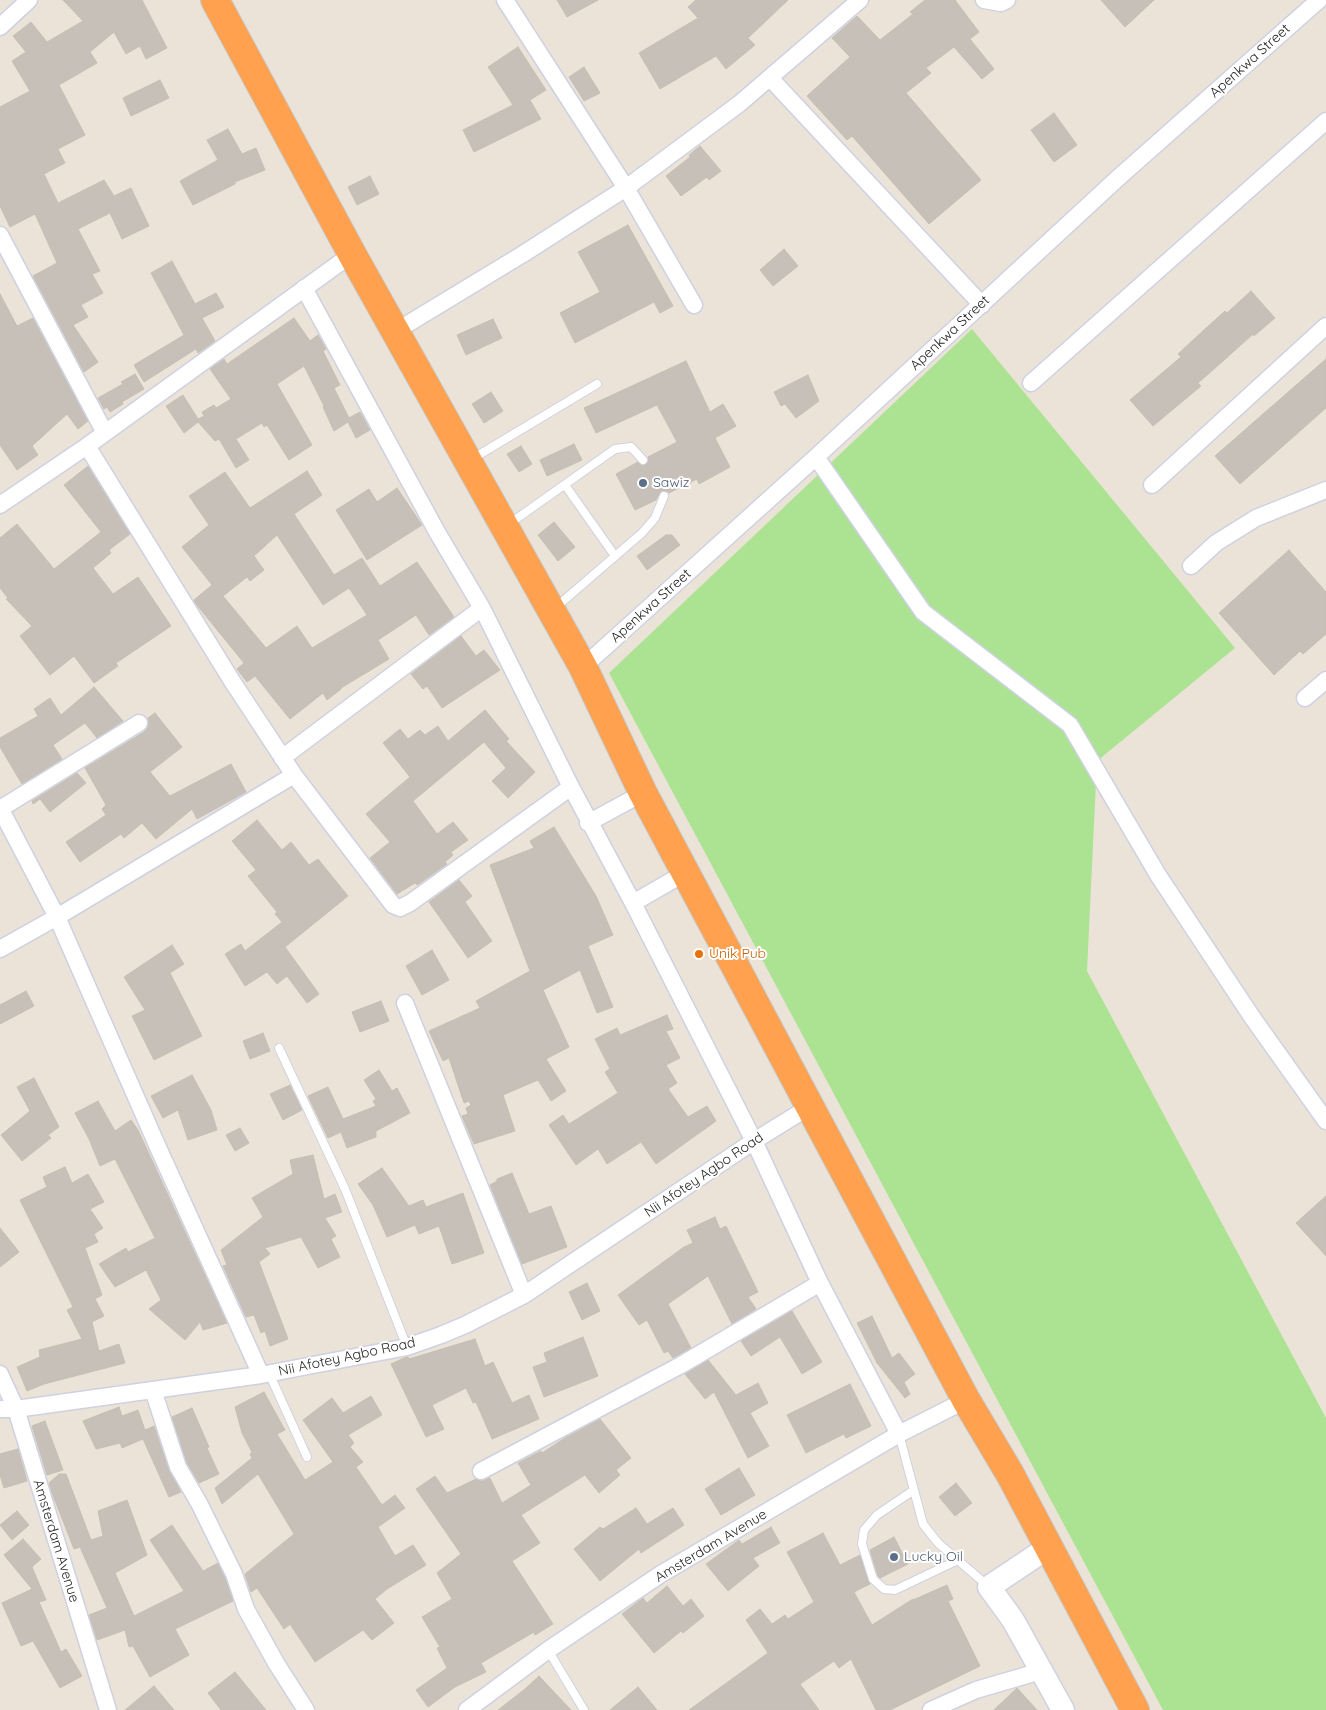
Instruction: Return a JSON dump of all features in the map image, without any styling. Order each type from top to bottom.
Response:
[{"type":"highway","points":[[216,0],[352,254],[583,667],[643,793],[685,873],[966,1400],[1010,1474],[1135,1710]]},
{"type":"street","points":[[0,27],[29,0]]},
{"type":"street","points":[[505,0],[626,188],[694,305]]},
{"type":"street","points":[[396,331],[523,254],[626,188],[727,113],[860,0]]},
{"type":"street","points":[[984,0],[1001,3],[1007,0]]},
{"type":"street","name":"Apenkwa Street","points":[[583,667],[816,457],[1118,178],[1319,0]]},
{"type":"street","points":[[770,78],[982,305]]},
{"type":"street","points":[[1031,383],[1326,121]]},
{"type":"street","points":[[0,235],[104,433]]},
{"type":"street","points":[[0,505],[86,446],[352,254]]},
{"type":"street","points":[[304,288],[437,532],[482,608],[588,823],[633,903],[754,1141],[820,1283],[899,1434]]},
{"type":"street","points":[[1152,485],[1326,326]]},
{"type":"street","points":[[86,446],[232,682],[282,758],[393,905],[400,908],[418,897],[571,787]]},
{"type":"street","points":[[816,457],[923,612],[1070,725],[1158,875],[1252,1017],[1326,1121]]},
{"type":"street","points":[[1191,566],[1216,543],[1256,518],[1326,490]]},
{"type":"street","points":[[282,758],[482,608]]},
{"type":"street","points":[[1305,698],[1326,680]]},
{"type":"street","points":[[139,723],[0,808],[58,918],[153,1136],[265,1374]]},
{"type":"street","points":[[0,949],[58,918],[294,775]]},
{"type":"street","points":[[588,823],[643,793]]},
{"type":"street","points":[[633,903],[685,873]]},
{"type":"street","points":[[405,1003],[524,1295]]},
{"type":"street","name":"Nii Afotey Agbo Road","points":[[8,1409],[265,1374],[407,1347],[465,1325],[524,1295],[754,1141],[809,1107]]},
{"type":"street","points":[[481,1471],[681,1365],[820,1283]]},
{"type":"street","name":"Amsterdam Avenue","points":[[0,1374],[8,1409],[108,1710]]},
{"type":"street","points":[[154,1390],[178,1467],[199,1503],[234,1574],[246,1609],[276,1663],[306,1710]]},
{"type":"street","name":"Amsterdam Avenue","points":[[467,1710],[548,1650],[661,1574],[899,1434],[966,1400]]},
{"type":"street","points":[[1049,1548],[989,1587],[1013,1620],[1062,1710]]},
{"type":"street","points":[[931,1710],[976,1690],[1041,1671]]},
{"type":"lane","points":[[468,461],[597,384]]},
{"type":"lane","points":[[505,527],[615,449],[631,447],[643,460]]},
{"type":"lane","points":[[564,485],[615,556]]},
{"type":"lane","points":[[551,611],[642,533],[655,518],[664,496]]},
{"type":"lane","points":[[279,1048],[345,1189],[407,1347]]},
{"type":"lane","points":[[265,1374],[307,1457]]},
{"type":"lane","points":[[899,1434],[923,1524],[938,1542],[989,1587]]},
{"type":"lane","points":[[914,1490],[877,1515],[864,1530],[862,1544],[873,1579],[884,1589],[895,1590],[958,1560]]},
{"type":"lane","points":[[548,1650],[584,1710]]},
{"type":"green space","points":[[972,329],[1235,648],[1097,761],[1087,971],[1326,1418],[1326,1710],[1163,1710],[609,673]]},
{"type":"building","points":[[63,0],[142,0],[167,48],[146,59],[140,46],[126,54],[114,32],[90,52],[97,63],[59,85],[85,135],[58,149],[65,163],[44,174],[58,203],[104,180],[114,196],[131,188],[149,226],[122,239],[110,213],[78,229],[100,271],[92,274],[103,293],[81,305],[88,317],[73,325],[98,362],[84,372],[33,276],[57,263],[35,214],[10,227],[0,206],[0,107],[30,91],[12,61],[26,52],[13,36],[31,22],[47,42],[83,21]]},
{"type":"building","points":[[557,0],[598,0],[567,17]]},
{"type":"building","points":[[696,0],[788,0],[748,38],[755,45],[726,69],[716,56],[660,89],[639,53],[698,18],[688,7]]},
{"type":"building","points":[[925,0],[955,0],[979,32],[970,39],[994,69],[982,79],[954,47],[926,68],[931,73],[906,93],[981,180],[929,224],[852,136],[847,140],[807,96],[850,57],[832,38],[857,16],[880,40],[913,14],[910,12]]},
{"type":"building","points":[[1101,0],[1154,0],[1125,27]]},
{"type":"building","points":[[518,47],[546,90],[530,100],[541,119],[474,152],[463,130],[513,105],[488,67]]},
{"type":"building","points":[[584,67],[600,93],[584,101],[569,77]]},
{"type":"building","points":[[160,80],[169,98],[131,116],[123,98]]},
{"type":"building","points":[[1054,113],[1077,145],[1054,162],[1031,130]]},
{"type":"building","points":[[228,129],[242,154],[256,148],[265,170],[235,182],[235,184],[193,205],[180,181],[218,160],[207,140]]},
{"type":"building","points":[[700,146],[721,171],[709,180],[707,177],[681,196],[666,176],[690,157],[689,155]]},
{"type":"building","points":[[370,176],[379,194],[357,205],[348,187]]},
{"type":"building","points":[[628,225],[673,306],[660,313],[654,302],[575,343],[560,313],[600,292],[578,252]]},
{"type":"building","points":[[784,249],[798,266],[773,286],[760,270]]},
{"type":"building","points":[[172,261],[195,304],[216,293],[224,307],[202,318],[215,341],[198,353],[196,349],[144,382],[134,365],[184,335],[151,273]]},
{"type":"building","points":[[1251,291],[1275,318],[1254,336],[1253,334],[1198,383],[1201,386],[1153,426],[1130,400],[1181,357],[1178,354],[1205,329],[1225,311],[1227,313]]},
{"type":"building","points":[[0,294],[17,326],[33,318],[88,421],[78,429],[67,414],[32,446],[38,455],[17,470],[0,445]]},
{"type":"building","points":[[294,318],[310,341],[318,335],[326,349],[323,351],[340,385],[334,388],[349,418],[360,412],[370,430],[356,438],[348,422],[334,431],[304,366],[277,384],[312,445],[289,460],[267,425],[264,427],[262,423],[236,439],[249,460],[236,468],[219,439],[215,441],[198,422],[184,433],[166,406],[183,395],[198,419],[204,416],[202,412],[214,405],[216,408],[231,399],[210,369],[224,359],[227,364]]},
{"type":"building","points":[[493,319],[502,338],[466,355],[457,335]]},
{"type":"building","points":[[1326,359],[1326,408],[1240,484],[1215,456]]},
{"type":"building","points":[[686,361],[710,412],[723,404],[736,426],[715,438],[730,467],[699,484],[697,479],[669,493],[661,491],[656,500],[635,510],[616,474],[638,462],[641,465],[645,465],[648,462],[648,457],[677,442],[657,405],[596,433],[584,408]]},
{"type":"building","points":[[135,374],[144,389],[122,402],[123,404],[110,412],[107,407],[104,409],[98,398],[123,384],[121,382]]},
{"type":"building","points":[[808,375],[819,401],[796,418],[785,404],[781,406],[774,392]]},
{"type":"building","points":[[491,392],[503,411],[484,423],[472,404]]},
{"type":"building","points":[[574,444],[582,460],[547,476],[540,460]]},
{"type":"building","points":[[521,446],[532,464],[519,472],[507,454]]},
{"type":"building","points":[[88,466],[130,534],[109,550],[111,553],[93,568],[113,594],[138,577],[171,626],[116,663],[118,666],[94,683],[74,656],[50,675],[20,636],[32,626],[6,599],[8,598],[0,588],[0,538],[17,524],[54,569],[101,532],[64,485]]},
{"type":"building","points":[[307,471],[322,495],[294,514],[334,575],[362,558],[380,586],[417,562],[454,617],[429,635],[416,615],[378,640],[389,659],[341,688],[327,700],[323,693],[290,719],[255,676],[247,682],[237,669],[244,663],[196,604],[194,600],[212,585],[182,547],[209,525],[189,496],[225,472],[250,508]],"holes":[[[277,535],[323,605],[349,588],[367,615],[312,648],[297,626],[266,648],[223,596],[247,577],[250,581],[264,570],[254,556]]]},
{"type":"building","points":[[397,488],[422,525],[367,560],[336,510],[369,489],[377,502]]},
{"type":"building","points":[[554,522],[575,547],[558,561],[538,535]]},
{"type":"building","points":[[666,535],[672,535],[680,545],[647,570],[637,556]]},
{"type":"building","points":[[1289,550],[1326,592],[1326,634],[1303,654],[1300,651],[1274,675],[1219,613]]},
{"type":"building","points":[[461,636],[476,656],[484,650],[500,670],[442,708],[427,686],[423,689],[411,674]]},
{"type":"building","points":[[94,687],[123,721],[97,738],[85,723],[53,745],[62,759],[22,784],[0,747],[0,738],[38,716],[34,709],[50,698],[61,715]]},
{"type":"building","points":[[485,710],[509,739],[506,741],[535,772],[508,798],[492,781],[506,768],[484,742],[413,801],[437,834],[453,822],[468,840],[451,852],[453,855],[445,862],[447,864],[417,885],[415,883],[397,894],[370,858],[390,842],[366,814],[410,777],[383,743],[400,729],[408,739],[420,730],[425,735],[438,726],[448,741]]},
{"type":"building","points":[[155,713],[182,747],[150,772],[170,796],[231,764],[246,792],[197,819],[192,809],[156,839],[142,823],[124,838],[121,834],[80,862],[66,842],[106,815],[102,809],[106,805],[85,768],[144,732],[148,727],[148,718]]},
{"type":"building","points":[[77,773],[86,783],[50,812],[40,799],[33,804],[32,801]]},
{"type":"building","points":[[257,820],[282,850],[291,842],[309,865],[318,859],[348,896],[285,947],[319,994],[307,1003],[287,976],[277,984],[267,972],[245,986],[225,954],[241,944],[245,951],[282,922],[275,914],[277,912],[248,876],[256,870],[232,841]]},
{"type":"building","points":[[554,827],[596,896],[613,935],[588,946],[613,1007],[597,1013],[580,970],[543,990],[569,1047],[546,1059],[566,1091],[551,1101],[538,1080],[503,1095],[515,1131],[474,1144],[462,1116],[468,1114],[466,1108],[471,1105],[469,1101],[464,1103],[449,1058],[443,1061],[429,1031],[480,1008],[476,1001],[530,971],[490,865],[534,848],[530,841]]},
{"type":"building","points":[[459,880],[472,896],[465,902],[492,941],[468,958],[429,902]]},
{"type":"building","points":[[172,945],[184,964],[170,973],[202,1036],[154,1060],[132,1016],[145,1010],[124,977]]},
{"type":"building","points":[[432,950],[449,980],[422,995],[406,966]]},
{"type":"building","points":[[26,991],[34,1006],[0,1024],[0,1005]]},
{"type":"building","points":[[381,1001],[389,1021],[360,1032],[352,1012]]},
{"type":"building","points":[[667,1015],[673,1029],[666,1031],[680,1058],[666,1065],[677,1083],[668,1089],[688,1117],[707,1106],[716,1121],[656,1164],[641,1142],[607,1164],[598,1149],[576,1165],[549,1125],[563,1115],[569,1124],[618,1093],[605,1072],[610,1069],[595,1039],[617,1028],[620,1035]]},
{"type":"building","points":[[263,1033],[270,1051],[250,1059],[243,1041]]},
{"type":"building","points":[[379,1070],[392,1091],[397,1088],[410,1113],[376,1131],[376,1137],[347,1148],[341,1132],[328,1138],[308,1096],[328,1087],[343,1119],[376,1106],[373,1101],[376,1099],[364,1080]]},
{"type":"building","points":[[192,1075],[211,1110],[217,1130],[188,1140],[178,1110],[163,1118],[151,1096]]},
{"type":"building","points":[[34,1078],[59,1127],[48,1135],[51,1138],[22,1161],[1,1135],[30,1111],[17,1087]]},
{"type":"building","points":[[290,1085],[302,1110],[283,1120],[270,1094]]},
{"type":"building","points":[[98,1101],[115,1131],[131,1120],[138,1130],[227,1323],[203,1330],[200,1322],[185,1340],[149,1309],[161,1300],[146,1270],[115,1287],[99,1264],[126,1248],[128,1252],[155,1238],[115,1159],[100,1166],[89,1139],[75,1113]]},
{"type":"building","points":[[240,1128],[249,1143],[235,1151],[226,1135]]},
{"type":"building","points":[[313,1155],[324,1199],[335,1194],[342,1212],[325,1218],[336,1236],[331,1239],[340,1257],[318,1268],[301,1237],[265,1248],[270,1254],[259,1262],[288,1339],[270,1346],[265,1331],[261,1333],[254,1315],[246,1317],[223,1266],[227,1265],[221,1250],[263,1217],[252,1198],[293,1174],[290,1160]]},
{"type":"building","points":[[65,1167],[72,1183],[88,1174],[104,1202],[90,1209],[103,1228],[94,1234],[98,1242],[85,1248],[102,1295],[95,1299],[104,1316],[92,1322],[99,1351],[119,1344],[125,1363],[44,1384],[27,1391],[17,1367],[40,1357],[39,1350],[82,1339],[67,1310],[73,1307],[20,1200],[47,1187],[43,1177]]},
{"type":"building","points":[[382,1168],[409,1206],[423,1200],[426,1207],[463,1193],[484,1253],[452,1264],[439,1226],[419,1234],[415,1225],[387,1237],[373,1205],[358,1184]]},
{"type":"building","points":[[512,1173],[529,1214],[551,1206],[567,1247],[522,1264],[490,1185],[497,1181],[497,1179]]},
{"type":"building","points":[[1326,1196],[1326,1256],[1296,1223]]},
{"type":"building","points":[[715,1217],[720,1229],[726,1226],[758,1292],[748,1297],[756,1309],[732,1324],[708,1276],[668,1304],[691,1348],[673,1358],[668,1351],[664,1353],[647,1320],[639,1325],[618,1295],[684,1247],[693,1243],[687,1230]]},
{"type":"building","points":[[0,1228],[19,1252],[0,1267]]},
{"type":"building","points":[[587,1283],[600,1311],[582,1320],[569,1292]]},
{"type":"building","points":[[792,1311],[822,1362],[802,1374],[780,1337],[751,1356],[741,1341]]},
{"type":"building","points":[[872,1316],[892,1358],[899,1353],[915,1374],[904,1382],[910,1394],[905,1398],[877,1363],[857,1323]]},
{"type":"building","points":[[583,1337],[598,1376],[544,1397],[533,1367],[547,1362],[544,1353]]},
{"type":"building","points":[[475,1339],[485,1366],[493,1362],[512,1403],[529,1395],[539,1419],[492,1439],[476,1402],[473,1403],[466,1388],[432,1405],[444,1429],[426,1437],[391,1364],[404,1358],[408,1357],[409,1359]]},
{"type":"building","points":[[708,1360],[736,1395],[758,1383],[768,1403],[750,1413],[769,1446],[748,1458],[714,1392],[705,1399],[685,1374]]},
{"type":"building","points":[[850,1384],[871,1426],[846,1438],[844,1434],[806,1453],[787,1415]]},
{"type":"building","points":[[264,1392],[285,1430],[277,1434],[305,1480],[333,1462],[303,1420],[332,1398],[343,1413],[371,1396],[382,1415],[348,1435],[354,1443],[350,1447],[363,1462],[356,1467],[382,1505],[395,1495],[405,1508],[378,1527],[395,1556],[413,1545],[426,1565],[387,1589],[375,1599],[394,1623],[372,1640],[363,1630],[315,1662],[290,1624],[284,1629],[257,1588],[251,1592],[245,1574],[294,1534],[258,1474],[222,1504],[215,1488],[252,1458],[250,1454],[252,1452],[242,1433],[235,1407]]},
{"type":"building","points":[[119,1407],[122,1416],[138,1410],[145,1430],[154,1426],[169,1470],[181,1492],[169,1497],[143,1439],[122,1448],[120,1443],[96,1449],[83,1421]]},
{"type":"building","points":[[192,1408],[219,1474],[199,1483],[187,1463],[172,1417]]},
{"type":"building","points":[[600,1419],[631,1458],[616,1470],[620,1475],[599,1493],[585,1475],[521,1515],[540,1543],[512,1561],[553,1624],[535,1635],[534,1632],[481,1663],[486,1672],[455,1687],[428,1707],[416,1690],[447,1668],[437,1648],[440,1647],[422,1617],[452,1599],[437,1573],[461,1554],[416,1489],[435,1476],[447,1493],[476,1479],[481,1481],[490,1478],[502,1503],[531,1485],[518,1463],[541,1451],[542,1453]]},
{"type":"building","points":[[45,1421],[63,1470],[47,1475],[32,1426]]},
{"type":"building","points":[[18,1449],[27,1481],[4,1488],[0,1475],[0,1454]]},
{"type":"building","points":[[739,1468],[755,1495],[721,1515],[705,1489]]},
{"type":"building","points":[[59,1474],[66,1474],[91,1540],[103,1536],[98,1511],[127,1500],[147,1555],[115,1573],[134,1616],[184,1591],[150,1540],[172,1525],[203,1571],[218,1563],[233,1601],[175,1629],[189,1655],[150,1677],[133,1646],[129,1647],[125,1630],[97,1640],[89,1615],[107,1608],[80,1547],[74,1549],[52,1493],[49,1483]]},
{"type":"building","points":[[956,1483],[972,1503],[955,1516],[939,1497]]},
{"type":"building","points":[[636,1508],[647,1524],[673,1508],[684,1525],[641,1553],[639,1549],[600,1581],[574,1549],[600,1527],[603,1529]]},
{"type":"building","points":[[17,1511],[29,1525],[12,1540],[0,1525]]},
{"type":"building","points":[[771,1527],[780,1543],[753,1558],[759,1566],[728,1591],[706,1564],[739,1540],[742,1544]]},
{"type":"building","points":[[823,1533],[840,1565],[860,1555],[870,1584],[854,1592],[872,1625],[913,1599],[947,1585],[953,1599],[948,1601],[980,1666],[890,1710],[876,1710],[851,1659],[839,1668],[834,1661],[800,1684],[819,1710],[689,1710],[768,1653],[746,1620],[760,1609],[772,1624],[785,1615],[788,1619],[814,1602],[787,1552]]},
{"type":"building","points":[[894,1537],[908,1564],[880,1578],[870,1550]]},
{"type":"building","points":[[23,1539],[41,1559],[32,1567],[46,1600],[39,1602],[61,1652],[66,1649],[82,1676],[60,1688],[33,1641],[21,1646],[2,1603],[32,1589],[4,1555]]},
{"type":"building","points":[[667,1586],[683,1606],[691,1599],[704,1616],[683,1633],[681,1631],[654,1653],[622,1614],[643,1598],[647,1603]]},
{"type":"building","points":[[235,1672],[266,1710],[221,1710],[208,1693]]},
{"type":"building","points":[[539,1676],[571,1710],[498,1710],[525,1689]]},
{"type":"building","points":[[154,1686],[174,1710],[125,1710]]},
{"type":"building","points":[[638,1687],[657,1710],[610,1710]]},
{"type":"building","points":[[1017,1688],[1037,1710],[994,1710]]},
{"type":"place","name":"Sawiz","points":[[643,483]]},
{"type":"place","name":"Unik Pub","points":[[699,954]]},
{"type":"place","name":"Lucky Oil","points":[[894,1557]]}]
